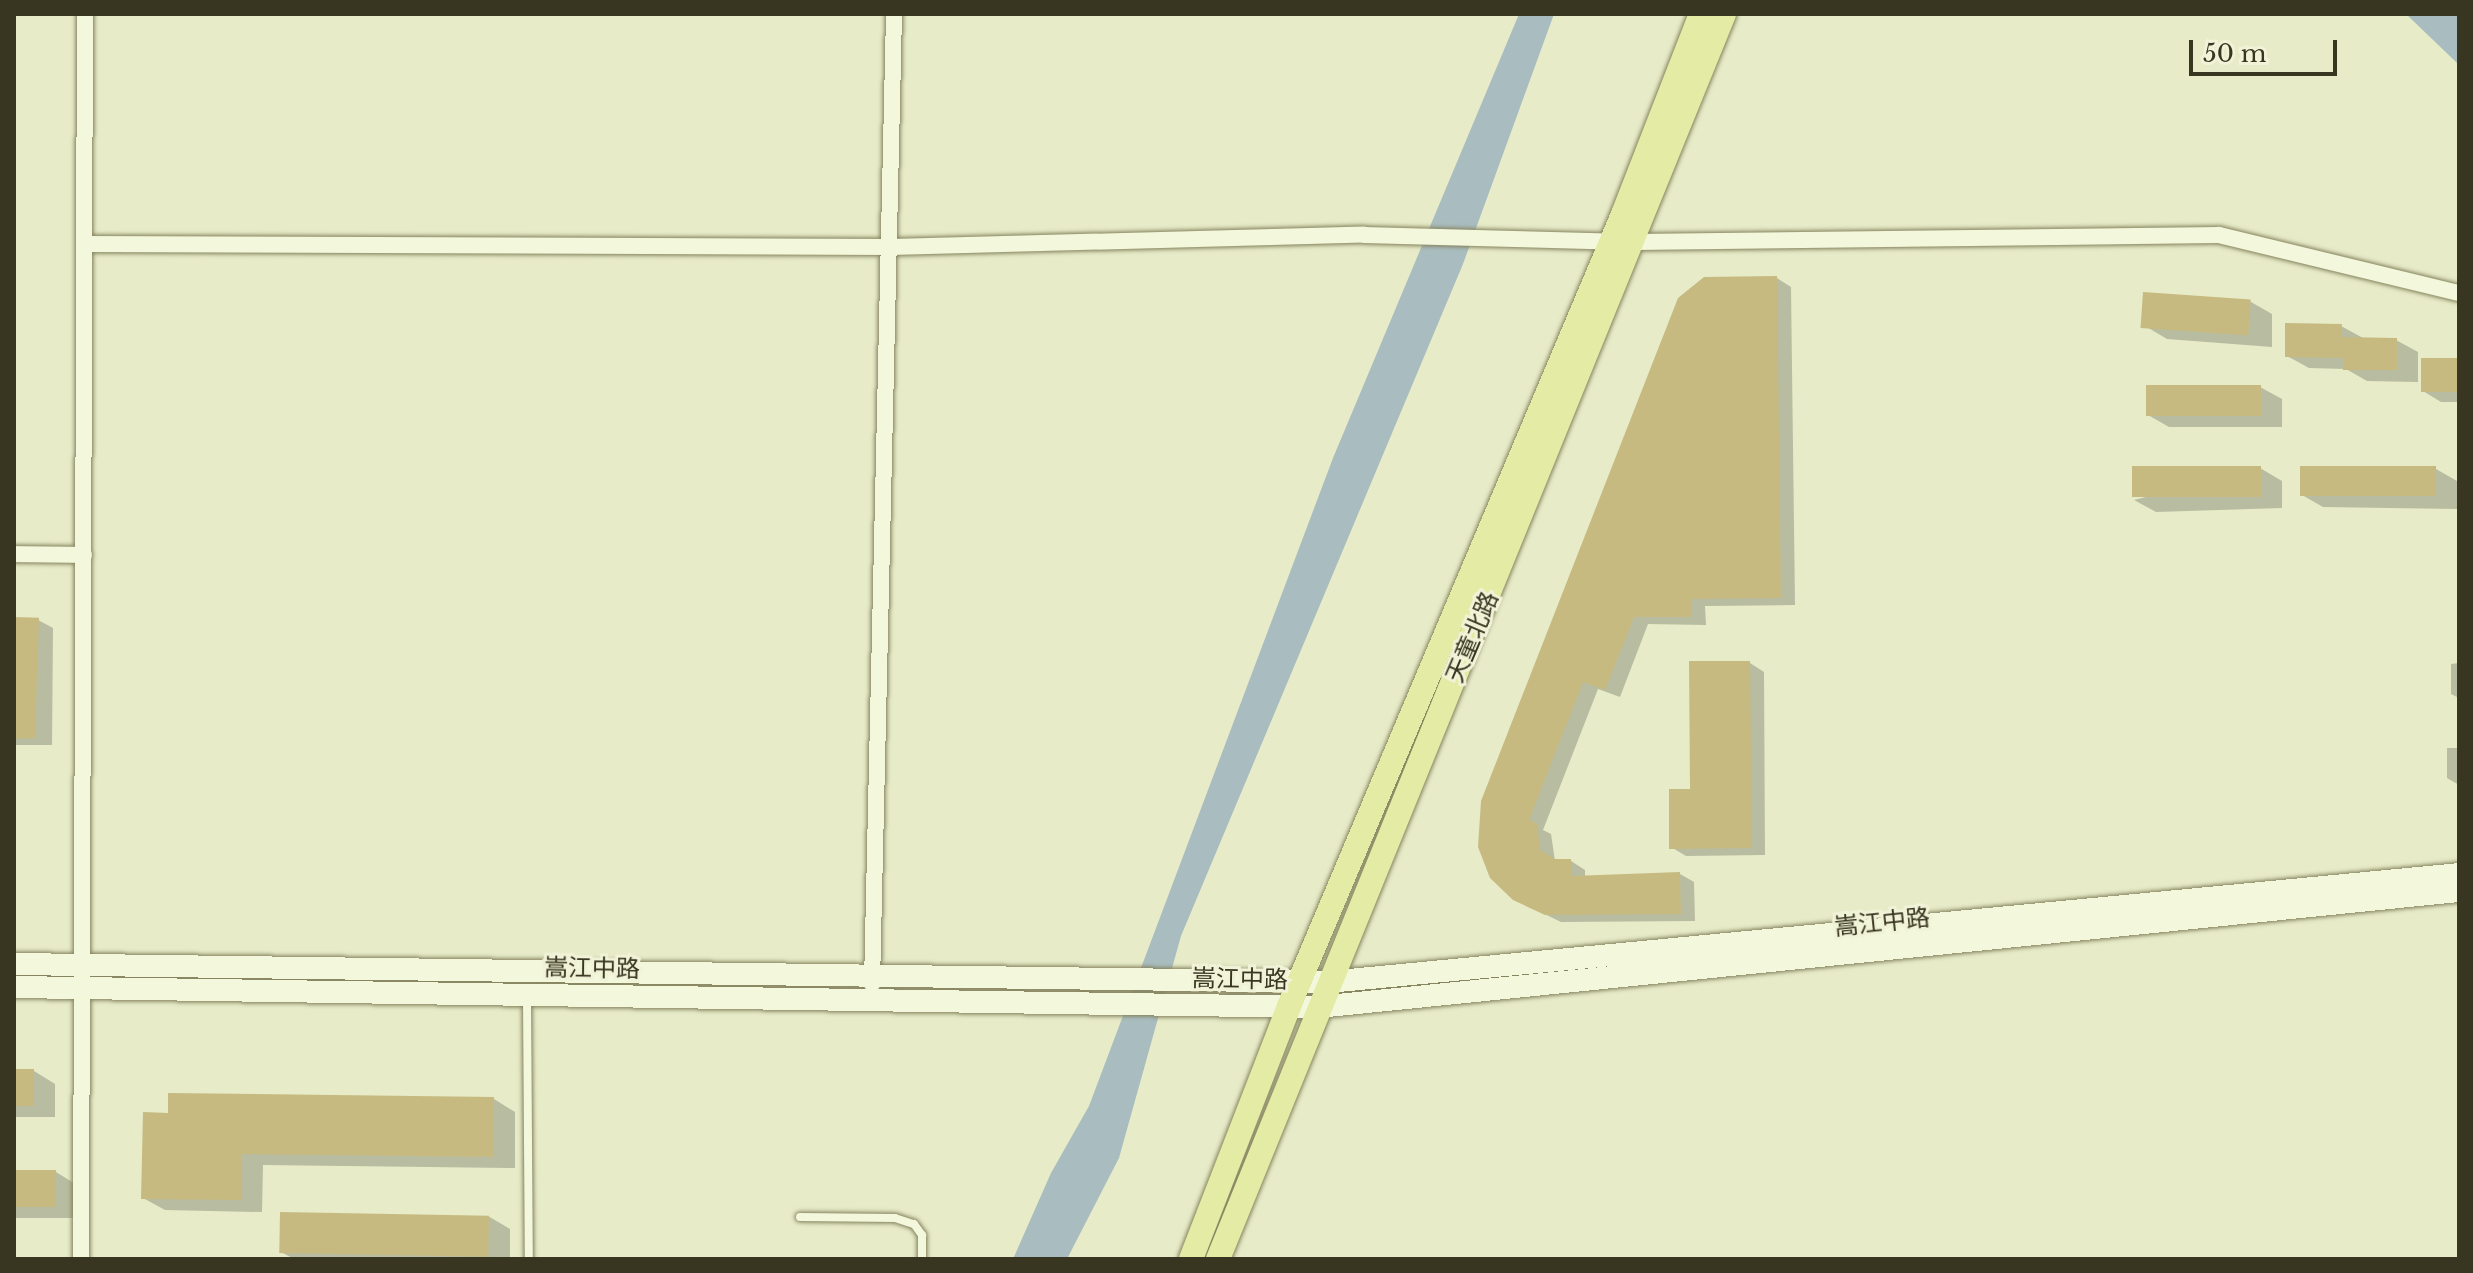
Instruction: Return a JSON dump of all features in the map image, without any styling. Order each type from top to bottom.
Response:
[{"type":"main road","points":[[1191,1259],[1299,982],[1623,241],[1623,214],[1701,14]]},
{"type":"main road","name":"天童北路","points":[[1218,1259],[1623,241],[1724,14]]},
{"type":"main road","name":"嵩江中路","points":[[14,987],[527,993],[1328,982],[2459,874]]},
{"type":"main road","name":"嵩江中路","points":[[14,964],[872,986],[1056,1002],[1318,1007],[2459,891]]},
{"type":"street","points":[[81,1259],[85,14]]},
{"type":"street","points":[[872,986],[894,14]]},
{"type":"street","points":[[85,244],[891,247],[1364,235],[1623,241],[2219,235],[2459,293]]},
{"type":"street","points":[[14,554],[84,555]]},
{"type":"lane","points":[[527,993],[529,1259]]},
{"type":"lane","points":[[800,1217],[895,1218],[914,1224],[922,1235],[922,1259]]},
{"type":"shaded area","points":[[1519,14],[1554,14],[1463,264],[1181,936],[1119,1158],[1067,1259],[1013,1259],[1051,1173],[1089,1106],[1333,458]]},
{"type":"shaded area","points":[[2406,14],[2459,14],[2459,65],[2456,62]]},
{"type":"building","points":[[1777,276],[1781,598],[1691,599],[1692,617],[1634,617],[1605,690],[1583,682],[1529,820],[1537,824],[1540,850],[1555,859],[1571,859],[1572,876],[1680,872],[1681,914],[1545,915],[1513,900],[1490,878],[1478,847],[1481,801],[1678,298],[1704,277]]},
{"type":"building","points":[[2143,292],[2251,300],[2248,335],[2140,328]]},
{"type":"building","points":[[2285,323],[2342,324],[2341,337],[2397,338],[2397,370],[2343,370],[2343,358],[2285,357]]},
{"type":"building","points":[[2421,358],[2459,358],[2459,392],[2421,392]]},
{"type":"building","points":[[2146,385],[2261,385],[2261,416],[2146,416]]},
{"type":"building","points":[[2132,466],[2261,466],[2261,497],[2132,497]]},
{"type":"building","points":[[2300,466],[2436,466],[2436,496],[2300,496]]},
{"type":"building","points":[[14,617],[39,618],[35,739],[14,738]]},
{"type":"building","points":[[1689,661],[1750,661],[1752,848],[1669,849],[1669,789],[1690,789]]},
{"type":"building","points":[[14,1069],[34,1069],[34,1106],[14,1106]]},
{"type":"building","points":[[168,1093],[494,1097],[493,1157],[242,1154],[241,1200],[141,1199],[143,1112],[168,1113]]},
{"type":"building","points":[[14,1170],[56,1170],[56,1207],[14,1207]]},
{"type":"building","points":[[280,1212],[489,1216],[488,1257],[279,1253]]}]
